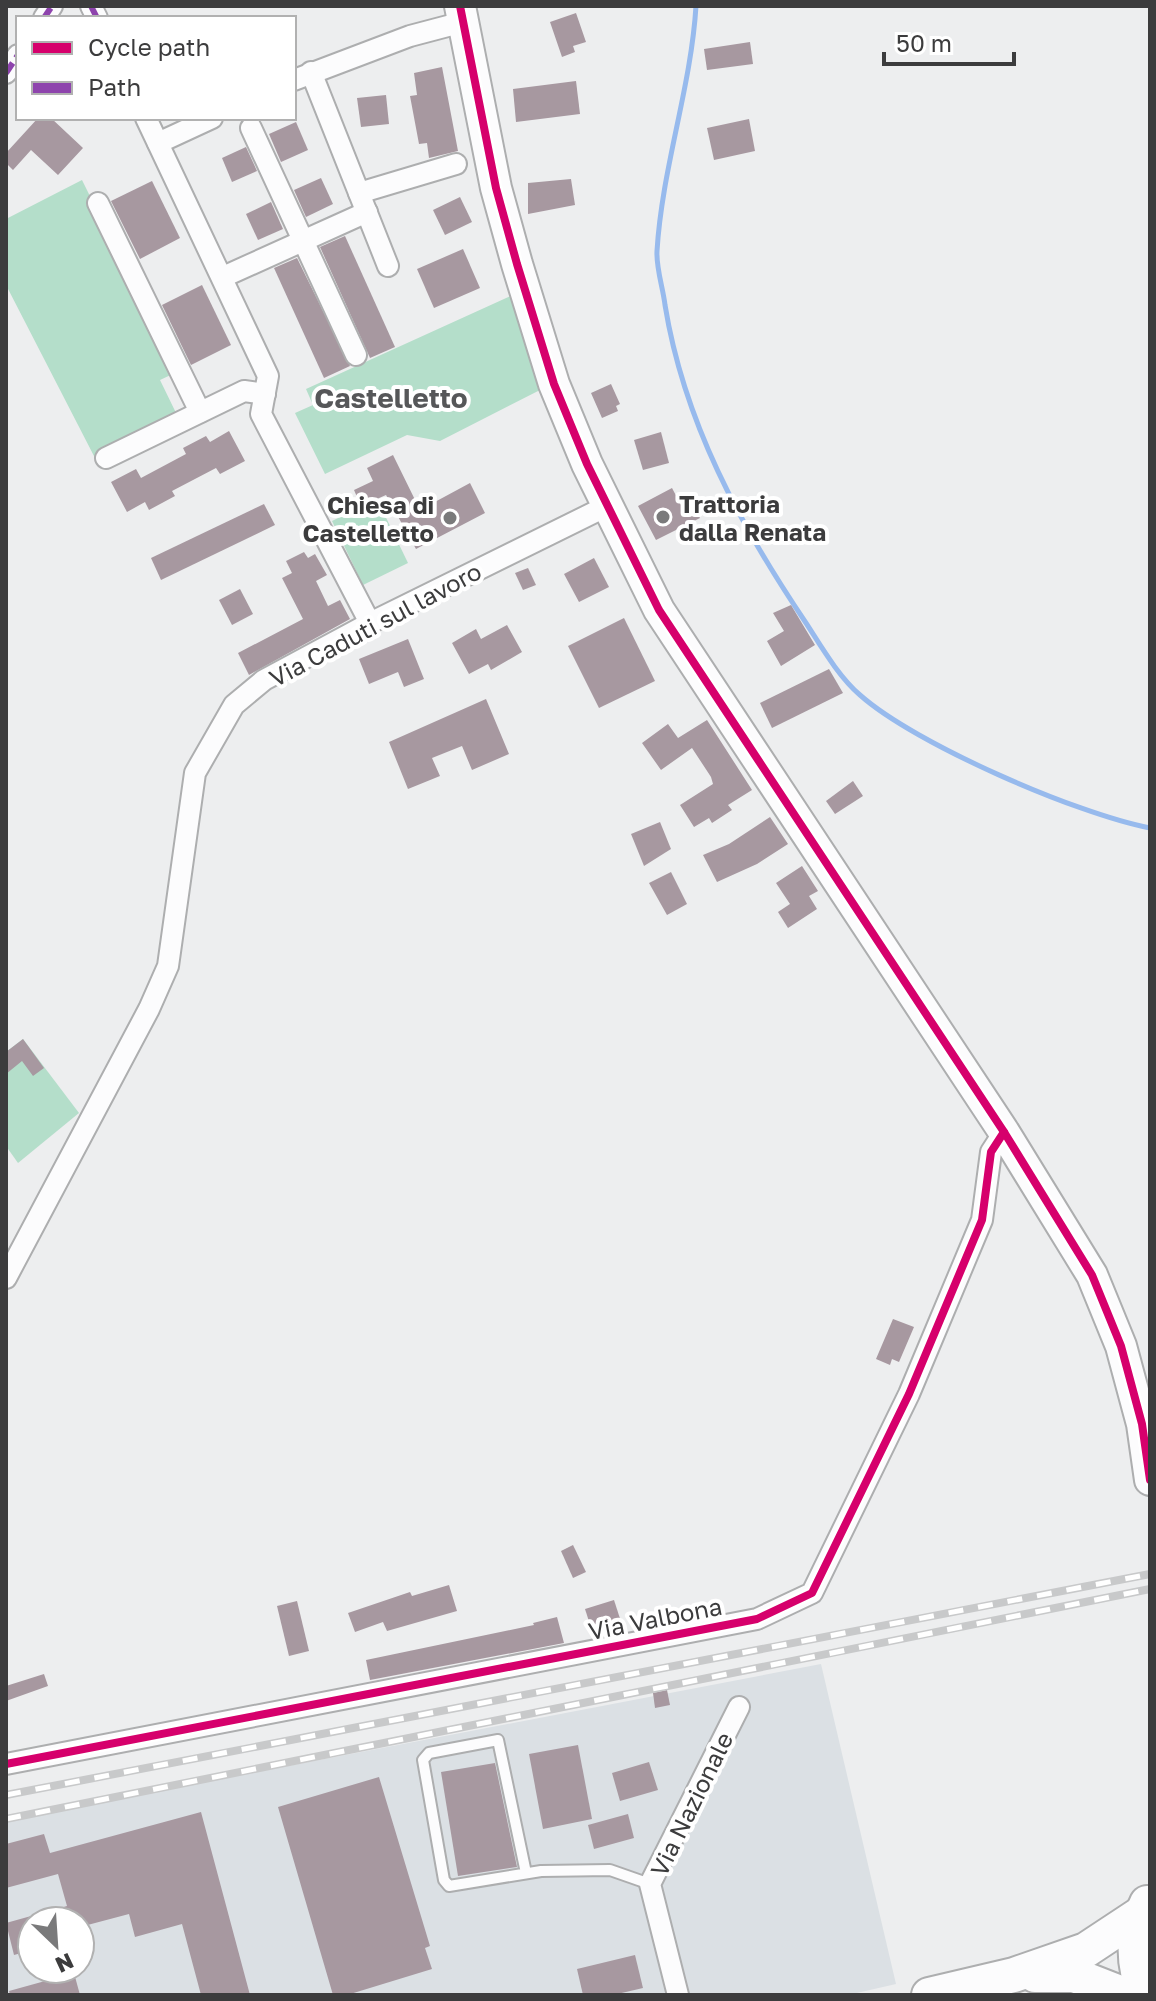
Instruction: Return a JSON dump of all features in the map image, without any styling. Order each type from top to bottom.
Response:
[{"type":"main road","points":[[929,1995],[1014,1975],[1086,1950],[1146,1906]]},
{"type":"main road","points":[[1146,1906],[1135,1951],[1140,1982],[1146,1995]]},
{"type":"main road","points":[[1014,1975],[1074,1975],[1125,1995]]},
{"type":"street","points":[[388,266],[363,203],[303,76],[461,14],[496,188],[517,264],[554,384],[607,506],[659,610],[1004,1132],[1092,1275],[1121,1346],[1142,1424],[1150,1480]]},
{"type":"street","points":[[147,120],[268,376],[261,414],[370,623]]},
{"type":"street","points":[[158,143],[208,120]]},
{"type":"street","points":[[251,128],[356,355]]},
{"type":"street","points":[[223,277],[303,241],[363,203],[456,164]]},
{"type":"street","points":[[98,203],[200,412]]},
{"type":"street","points":[[106,458],[244,391],[265,394]]},
{"type":"street","name":"Via Caduti sul lavoro","points":[[6,1278],[149,1009],[168,966],[195,773],[234,705],[264,680],[370,623],[607,506]]},
{"type":"street","name":"Via Valbona","points":[[6,1764],[757,1619],[812,1593],[916,1379],[982,1220],[991,1152],[1004,1132]]},
{"type":"street","name":"Via Nazionale","points":[[678,1995],[650,1884],[739,1707]]},
{"type":"lane","points":[[526,1873],[498,1740],[429,1753],[423,1760],[444,1880],[449,1886],[526,1873],[610,1870],[650,1884]]},
{"type":"shaded area","points":[[821,1664],[896,1984],[848,1995],[6,1995],[6,1820]]},
{"type":"green space","points":[[82,180],[177,372],[160,380],[178,417],[95,458],[6,285],[6,219]]},
{"type":"green space","points":[[513,295],[544,388],[440,441],[407,435],[325,474],[295,413],[313,405],[306,389]]},
{"type":"green space","points":[[377,499],[408,563],[363,585],[332,521]]},
{"type":"green space","points":[[23,1039],[79,1113],[18,1163],[6,1146],[6,1052]]},
{"type":"building","points":[[576,13],[586,42],[573,46],[575,52],[562,57],[550,22]]},
{"type":"building","points":[[750,42],[753,64],[707,70],[704,49]]},
{"type":"building","points":[[442,67],[458,151],[429,158],[427,143],[419,144],[410,96],[417,95],[414,73]]},
{"type":"building","points":[[576,81],[580,114],[516,122],[513,89]]},
{"type":"building","points":[[386,95],[389,124],[361,127],[357,98]]},
{"type":"building","points":[[749,119],[755,151],[714,160],[707,128]]},
{"type":"building","points":[[36,120],[53,120],[83,148],[58,175],[31,150],[13,170],[6,163],[6,153]]},
{"type":"building","points":[[296,122],[308,150],[281,162],[269,134]]},
{"type":"building","points":[[246,147],[257,171],[232,182],[222,158]]},
{"type":"building","points":[[321,178],[333,204],[306,217],[294,190]]},
{"type":"building","points":[[571,179],[575,205],[528,214],[528,183]]},
{"type":"building","points":[[152,181],[180,238],[140,259],[111,201]]},
{"type":"building","points":[[460,197],[472,222],[445,235],[433,210]]},
{"type":"building","points":[[271,202],[283,229],[258,240],[246,214]]},
{"type":"building","points":[[345,236],[395,347],[370,358],[320,247]]},
{"type":"building","points":[[463,249],[480,288],[434,308],[417,269]]},
{"type":"building","points":[[297,258],[350,366],[324,378],[274,268]]},
{"type":"building","points":[[202,285],[231,345],[191,365],[162,305]]},
{"type":"building","points":[[611,384],[620,404],[616,406],[618,411],[602,418],[591,393]]},
{"type":"building","points":[[229,431],[245,461],[220,474],[216,468],[172,491],[175,496],[149,510],[145,502],[127,512],[111,482],[136,469],[141,478],[186,454],[183,448],[206,436],[210,442]]},
{"type":"building","points":[[661,432],[669,463],[643,470],[634,440]]},
{"type":"building","points":[[393,455],[420,510],[470,483],[485,513],[416,549],[386,495],[361,506],[354,490],[373,481],[367,468]]},
{"type":"building","points":[[672,488],[682,507],[691,502],[700,518],[656,540],[638,506]]},
{"type":"building","points":[[264,504],[275,525],[161,580],[151,558]]},
{"type":"building","points":[[304,552],[308,558],[315,554],[327,575],[316,581],[328,606],[340,600],[350,619],[249,675],[238,653],[303,619],[282,578],[292,573],[286,561]]},
{"type":"building","points":[[594,558],[609,587],[579,602],[564,574]]},
{"type":"building","points":[[528,568],[536,585],[523,590],[515,573]]},
{"type":"building","points":[[240,589],[253,614],[232,625],[219,600]]},
{"type":"building","points":[[791,605],[815,645],[781,666],[767,641],[784,631],[773,613]]},
{"type":"building","points":[[624,618],[655,681],[599,708],[568,646]]},
{"type":"building","points":[[507,625],[522,652],[491,670],[488,664],[469,674],[452,643],[476,629],[481,639]]},
{"type":"building","points":[[408,639],[424,679],[404,687],[398,672],[369,684],[359,659]]},
{"type":"building","points":[[829,669],[843,693],[772,728],[760,703]]},
{"type":"building","points":[[486,699],[509,754],[472,770],[462,746],[432,758],[440,776],[408,789],[389,742]]},
{"type":"building","points":[[707,720],[752,790],[728,805],[732,810],[712,823],[709,818],[694,827],[680,805],[713,784],[711,777],[692,748],[661,770],[642,743],[668,724],[678,738]]},
{"type":"building","points":[[853,781],[863,796],[835,814],[826,801]]},
{"type":"building","points":[[770,817],[788,844],[757,864],[717,882],[703,855],[729,844]]},
{"type":"building","points":[[660,822],[671,849],[644,866],[631,834]]},
{"type":"building","points":[[802,866],[818,891],[809,896],[817,909],[788,928],[778,912],[790,904],[776,883]]},
{"type":"building","points":[[671,872],[687,904],[667,915],[649,883]]},
{"type":"building","points":[[23,1039],[44,1068],[33,1076],[22,1061],[6,1074],[6,1052]]},
{"type":"building","points":[[893,1319],[914,1327],[899,1362],[892,1359],[890,1365],[876,1359]]},
{"type":"building","points":[[573,1545],[586,1572],[573,1578],[561,1551]]},
{"type":"building","points":[[449,1585],[457,1611],[387,1631],[383,1622],[355,1632],[348,1613],[410,1592],[412,1596]]},
{"type":"building","points":[[614,1600],[624,1631],[594,1637],[585,1609]]},
{"type":"building","points":[[297,1601],[309,1651],[289,1656],[277,1606]]},
{"type":"building","points":[[557,1617],[564,1643],[370,1680],[366,1660],[534,1625]]},
{"type":"building","points":[[44,1674],[48,1686],[6,1701],[6,1686]]},
{"type":"building","points":[[667,1690],[670,1705],[655,1708],[653,1693]]},
{"type":"building","points":[[578,1745],[592,1819],[543,1829],[529,1754]]},
{"type":"building","points":[[649,1762],[658,1790],[620,1801],[612,1773]]},
{"type":"building","points":[[495,1763],[517,1867],[458,1876],[441,1772]]},
{"type":"building","points":[[379,1777],[430,1946],[425,1948],[432,1969],[347,1995],[333,1995],[278,1807]]},
{"type":"building","points":[[201,1812],[250,1995],[201,1995],[182,1924],[135,1937],[129,1914],[96,1923],[96,1905],[67,1905],[58,1874],[6,1888],[6,1844],[44,1834],[50,1853]]},
{"type":"building","points":[[628,1814],[634,1838],[594,1849],[588,1825]]},
{"type":"building","points":[[16,1920],[16,1954],[14,1955],[6,1923]]},
{"type":"building","points":[[635,1955],[643,1988],[613,1995],[583,1995],[577,1969]]},
{"type":"building","points":[[31,1985],[77,1985],[80,1995],[10,1995],[9,1991]]},
{"type":"waterway","points":[[696,6],[688,67],[664,189],[657,258],[674,348],[686,390],[737,510],[824,651],[860,695],[918,734],[998,775],[1082,808],[1150,828]]},
{"type":"railway","points":[[6,1795],[1150,1574]]},
{"type":"railway","points":[[6,1819],[1150,1589]]},
{"type":"marked path","points":[[45,16],[52,6]]},
{"type":"marked path","points":[[91,6],[96,16]]},
{"type":"marked path","points":[[6,73],[16,58]]},
{"type":"cycle path","points":[[460,6],[496,188],[517,264],[554,384],[587,464],[659,610],[1004,1132],[1092,1275],[1121,1346],[1142,1424],[1150,1480]]},
{"type":"cycle path","points":[[6,1764],[757,1619],[812,1593],[909,1394],[982,1220],[991,1152],[1004,1132]]},
{"type":"place","name":"Trattoria dalla Renata","points":[[663,517]]},
{"type":"place","name":"Chiesa di Castelletto","points":[[450,518]]},
{"type":"district","name":"Castelletto","points":[[391,397]]}]
